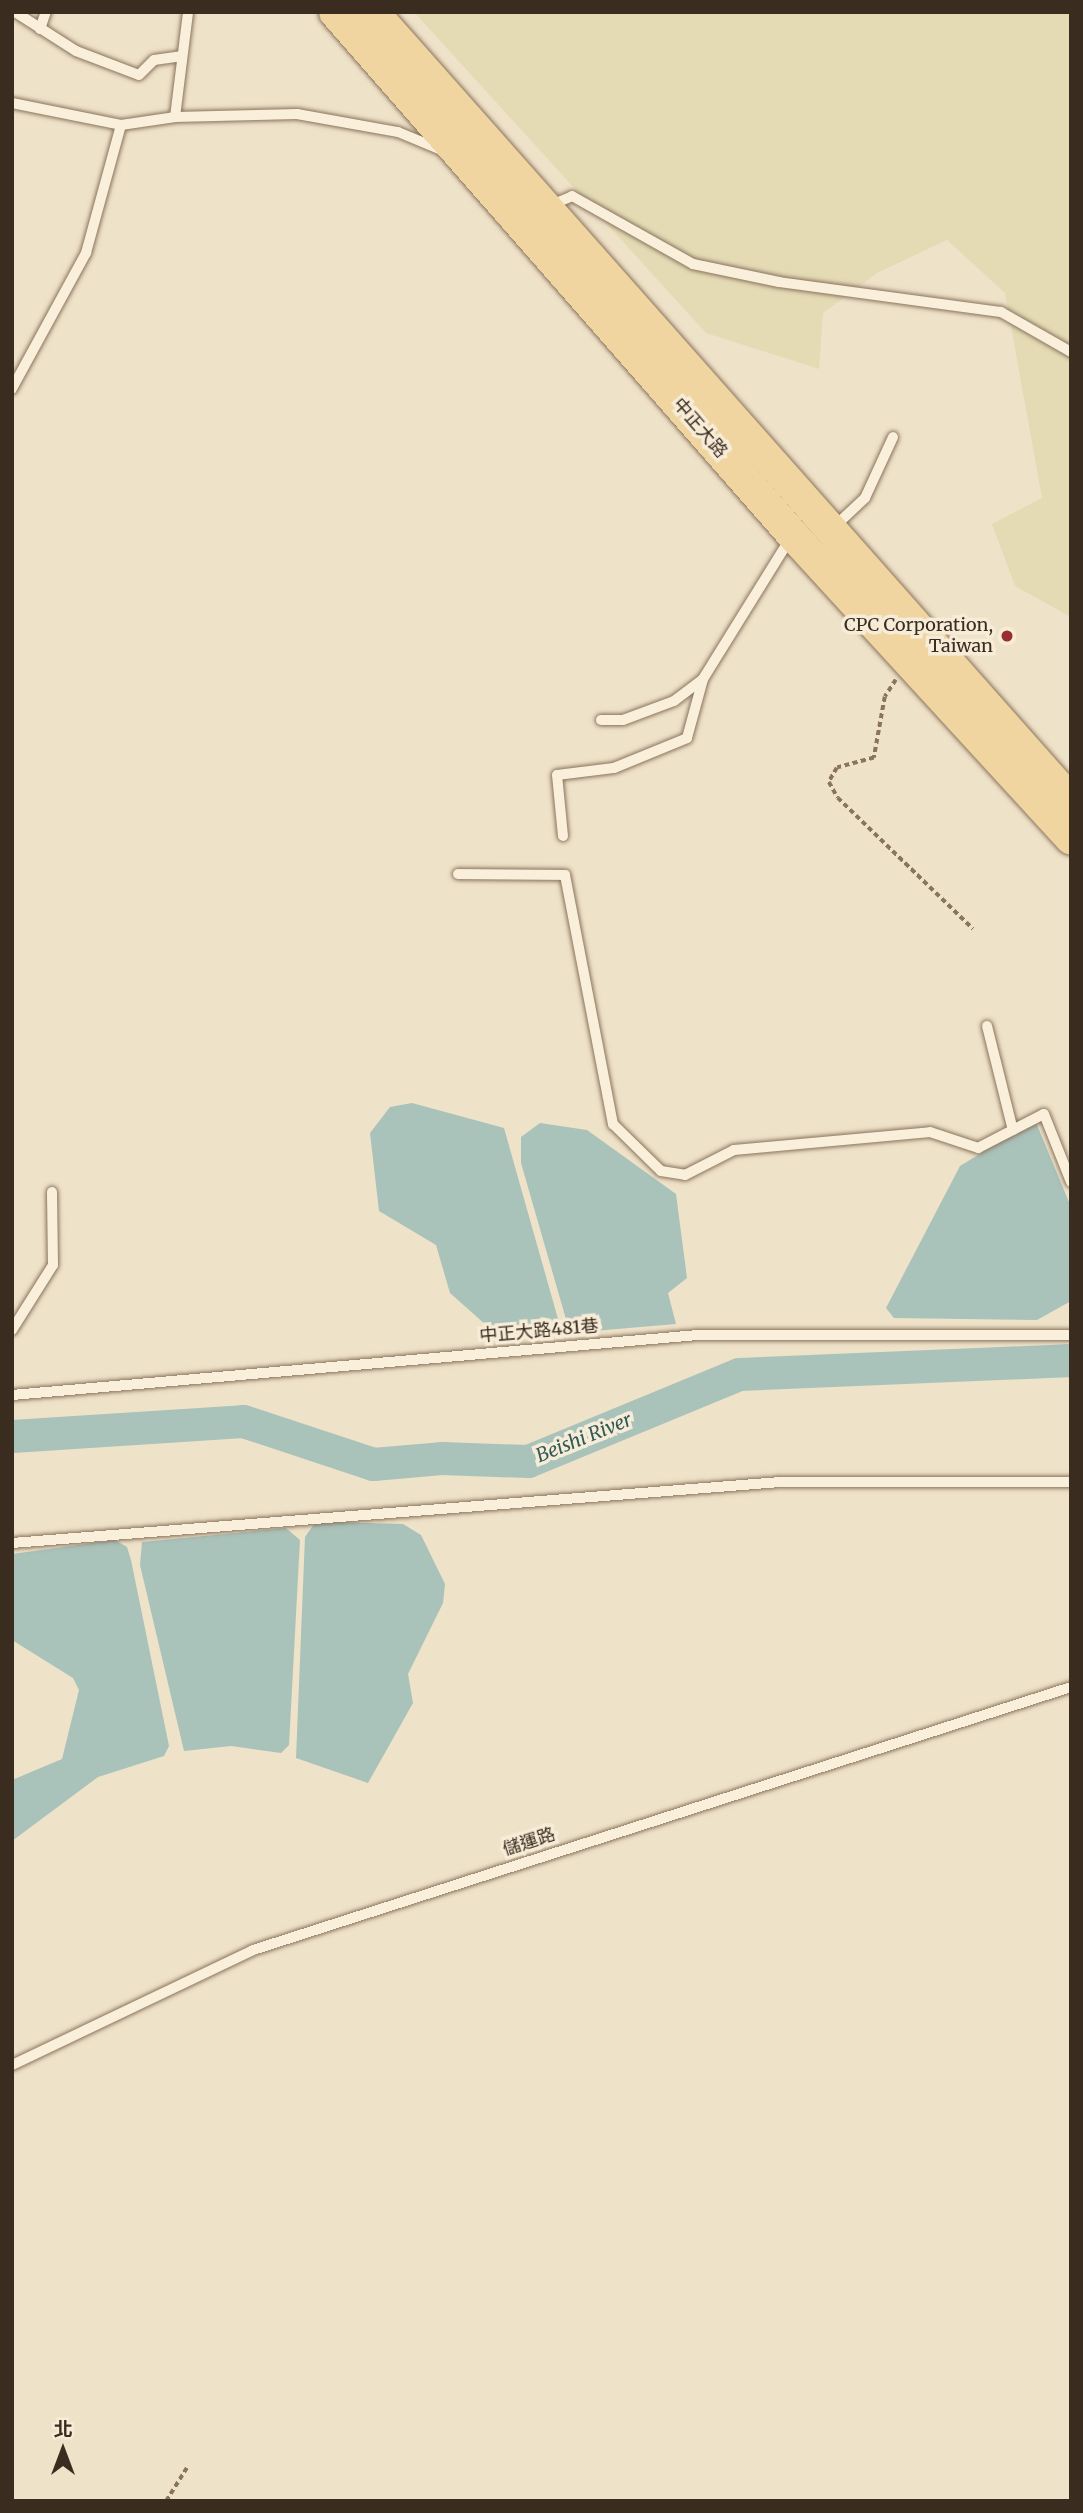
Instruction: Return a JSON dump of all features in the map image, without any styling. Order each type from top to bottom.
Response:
[{"type":"main road","name":"中正大路","points":[[335,12],[792,534],[910,657],[961,696],[1071,801]]},
{"type":"main road","name":"中正大路","points":[[373,12],[831,530],[1071,838]]},
{"type":"lane","points":[[15,12],[76,51],[139,75],[154,60],[181,56]]},
{"type":"lane","points":[[40,29],[46,12]]},
{"type":"lane","points":[[175,117],[188,12]]},
{"type":"lane","points":[[12,103],[121,125],[175,117],[297,114],[398,132],[466,159],[505,160]]},
{"type":"lane","points":[[12,389],[86,253],[121,125]]},
{"type":"lane","points":[[547,207],[572,196],[693,264],[779,282],[1000,312],[1071,352]]},
{"type":"lane","points":[[831,530],[865,498],[893,437]]},
{"type":"lane","points":[[563,836],[556,775],[614,768],[687,738],[703,680],[792,534]]},
{"type":"lane","points":[[601,720],[623,720],[674,701],[703,680]]},
{"type":"lane","points":[[458,874],[565,875],[613,1124],[661,1171],[685,1175],[734,1150],[929,1132],[978,1148],[1044,1114],[1071,1182]]},
{"type":"lane","points":[[987,1026],[1013,1130]]},
{"type":"lane","points":[[12,1330],[53,1265],[51,1192]]},
{"type":"lane","name":"中正大路481巷","points":[[12,1395],[698,1335],[1071,1335]]},
{"type":"lane","points":[[12,1543],[781,1482],[1071,1482]]},
{"type":"lane","name":"儲運路","points":[[12,2065],[253,1950],[1071,1687]]},
{"type":"path","points":[[910,657],[885,697],[874,758],[838,768],[829,782],[838,798],[973,929]]},
{"type":"path","points":[[166,2501],[187,2468]]},
{"type":"shaded area","points":[[414,12],[1071,12],[1071,617],[1015,586],[992,524],[1042,498],[1005,293],[947,240],[877,273],[823,313],[819,369],[706,333]]},
{"type":"water","points":[[412,1103],[504,1128],[560,1326],[557,1335],[495,1333],[450,1293],[436,1245],[379,1211],[370,1133],[390,1107]]},
{"type":"water","points":[[1035,1120],[1071,1207],[1071,1301],[1037,1320],[894,1318],[886,1308],[960,1166]]},
{"type":"water","points":[[540,1123],[587,1130],[676,1194],[687,1278],[668,1293],[676,1324],[570,1333],[521,1163],[521,1137]]},
{"type":"water","points":[[314,1524],[403,1524],[421,1535],[445,1584],[443,1603],[408,1674],[413,1703],[368,1783],[296,1758],[305,1537]]},
{"type":"water","points":[[286,1528],[300,1540],[289,1745],[281,1753],[231,1746],[184,1751],[140,1565],[142,1542]]},
{"type":"water","points":[[115,1540],[127,1547],[131,1560],[169,1746],[164,1756],[98,1777],[12,1841],[12,1780],[62,1759],[79,1690],[73,1678],[12,1640],[12,1554]]},
{"type":"waterway","name":"Beishi River","points":[[12,1436],[243,1421],[373,1464],[441,1458],[528,1461],[739,1374],[1071,1360]]},
{"type":"place","name":"CPC Corporation, Taiwan","points":[[1007,636]]}]
